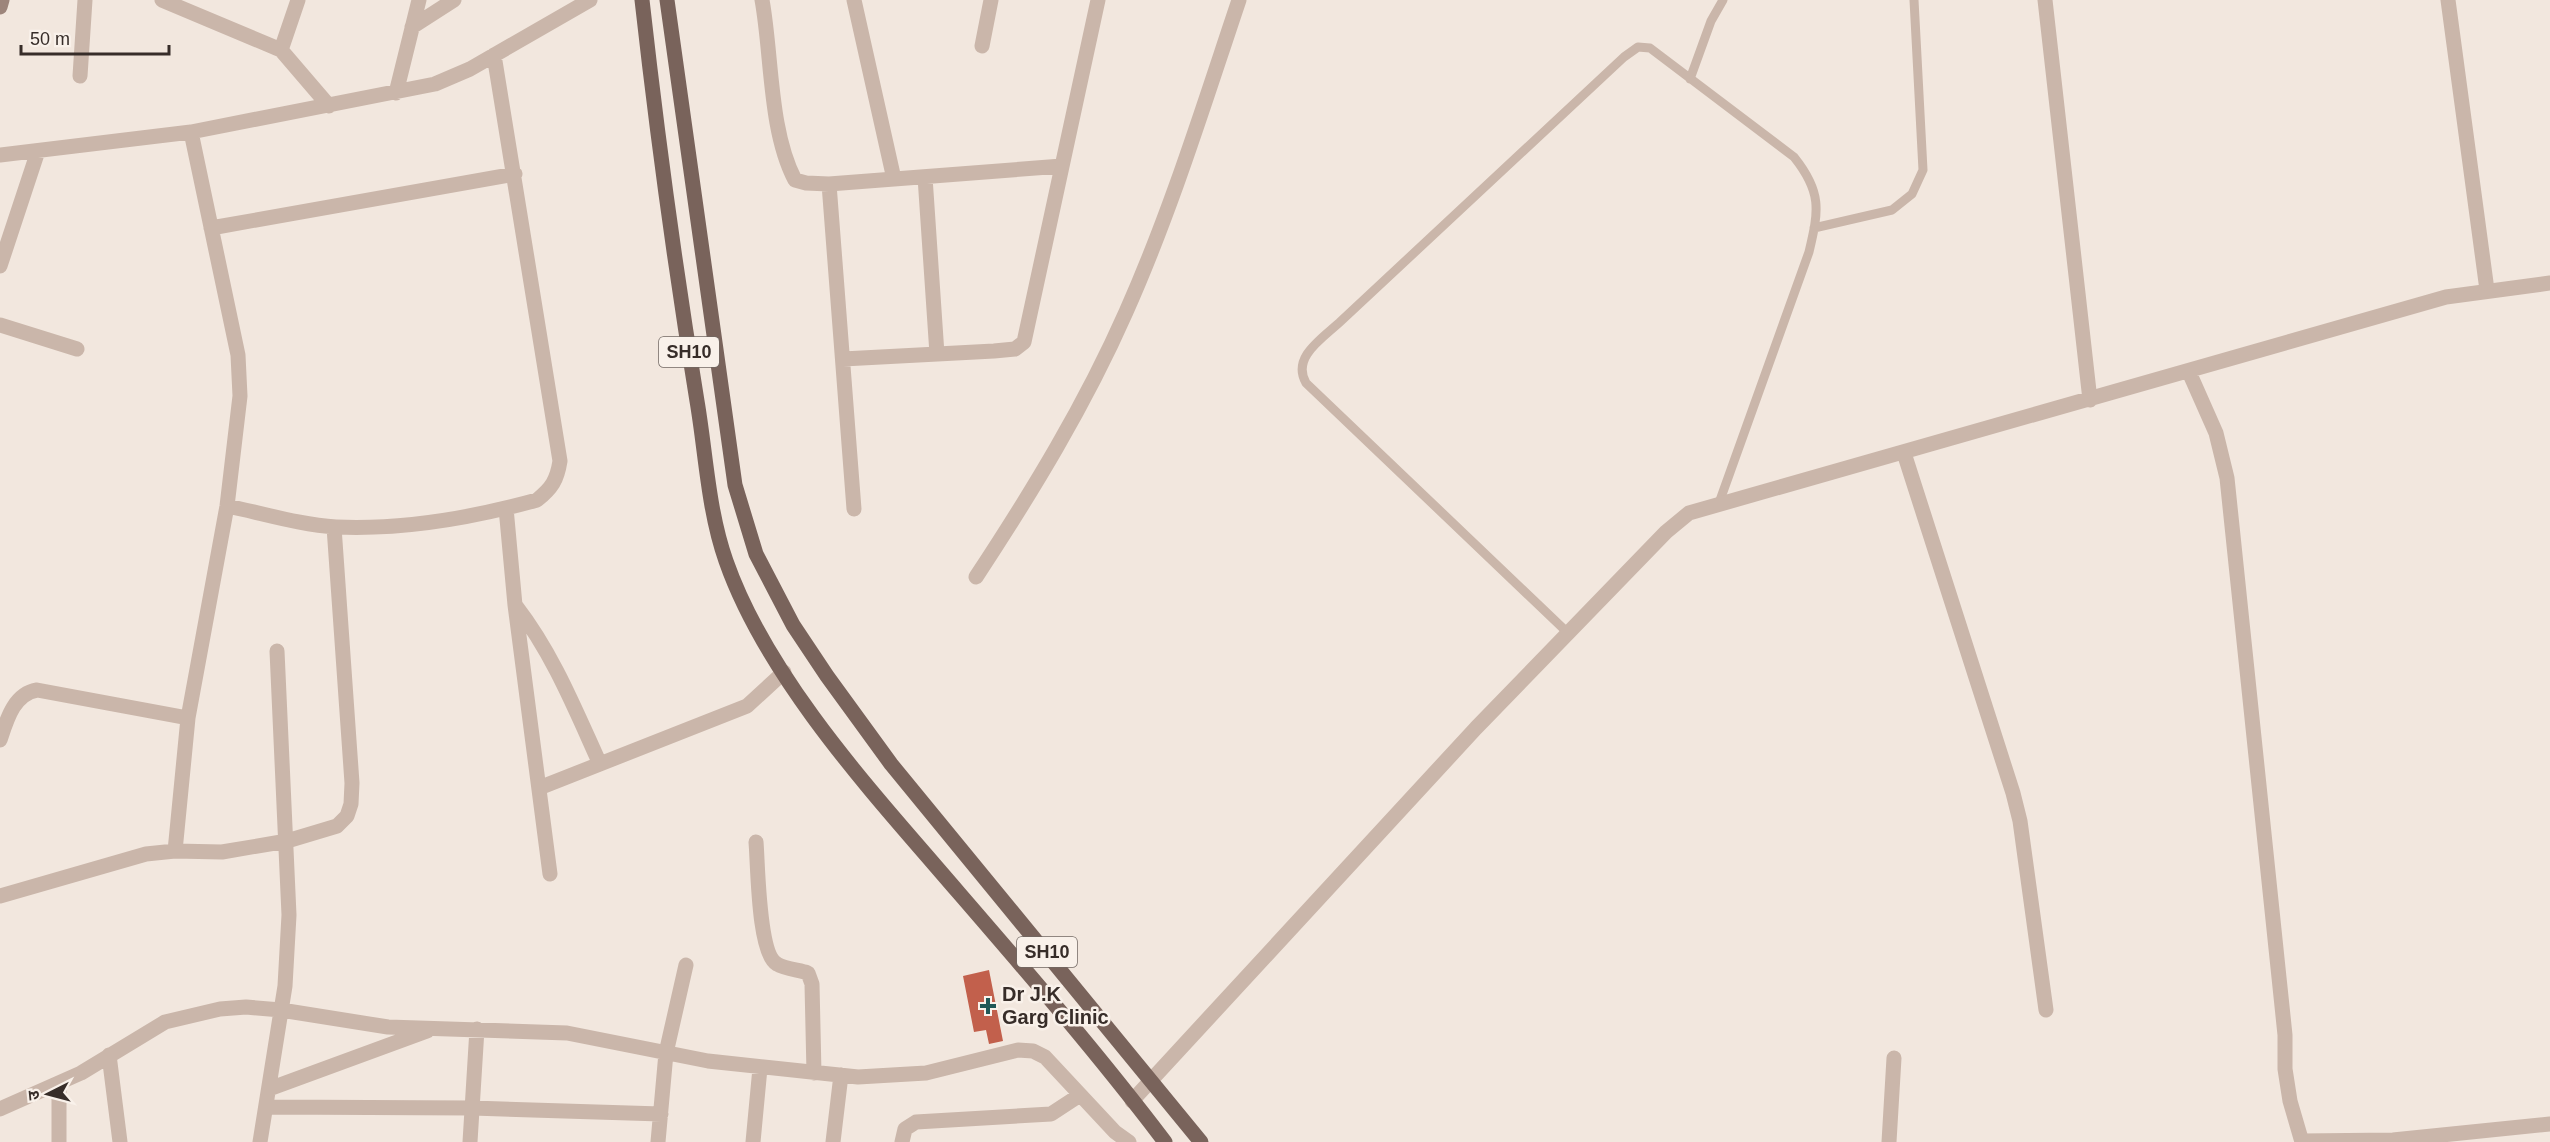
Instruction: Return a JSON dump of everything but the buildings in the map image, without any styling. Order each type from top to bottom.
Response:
[{"type":"main road","points":[[0,7],[2,0]]},
{"type":"main road","name":"SH10","points":[[642,0],[675,264],[712,505],[726,560],[746,606],[784,672],[861,780],[1165,1142]]},
{"type":"main road","name":"SH10","points":[[667,0],[735,485],[756,554],[793,625],[826,676],[891,764],[1201,1142]]},
{"type":"street","points":[[80,76],[85,0]]},
{"type":"street","points":[[281,50],[298,0]]},
{"type":"street","points":[[396,93],[419,0]]},
{"type":"street","points":[[412,27],[454,0]]},
{"type":"street","points":[[0,155],[191,132],[435,84],[495,55],[590,0]]},
{"type":"street","points":[[762,0],[771,85],[788,166],[795,180],[829,184],[1062,166]]},
{"type":"street","points":[[854,0],[894,179]]},
{"type":"street","points":[[982,46],[991,0]]},
{"type":"street","points":[[843,359],[1015,349],[1024,342],[1098,0]]},
{"type":"street","points":[[976,577],[1072,423],[1126,311],[1188,152],[1239,0]]},
{"type":"street","points":[[2045,0],[2090,400]]},
{"type":"street","points":[[2448,0],[2487,291]]},
{"type":"street","points":[[172,2],[281,50],[329,106]]},
{"type":"street","points":[[227,506],[334,527],[416,524],[506,508],[537,500],[549,491],[557,479],[560,461],[495,55]]},
{"type":"street","points":[[175,850],[188,718],[227,506],[239,407],[238,355],[191,132]]},
{"type":"street","points":[[0,266],[38,151]]},
{"type":"street","points":[[211,228],[515,174]]},
{"type":"street","points":[[924,177],[937,354]]},
{"type":"street","points":[[829,184],[854,509]]},
{"type":"street","points":[[1132,1101],[1153,1081],[1476,728],[1666,532],[1689,513],[2446,297],[2550,283]]},
{"type":"street","points":[[0,325],[77,349]]},
{"type":"street","points":[[2189,372],[2216,433],[2227,478],[2285,1035],[2285,1069],[2290,1101],[2302,1142],[2393,1140],[2550,1125]]},
{"type":"street","points":[[1904,453],[2013,793],[2020,821],[2046,1010]]},
{"type":"street","points":[[506,508],[515,605],[550,874]]},
{"type":"street","points":[[0,896],[146,854],[175,850],[222,852],[287,841],[337,826],[347,816],[351,804],[352,783],[334,527]]},
{"type":"street","points":[[515,605],[539,636],[556,667],[600,764]]},
{"type":"street","points":[[260,1142],[288,959],[290,915],[277,651]]},
{"type":"street","points":[[539,788],[747,706],[784,672]]},
{"type":"street","points":[[0,740],[15,703],[26,692],[37,690],[188,718]]},
{"type":"street","points":[[756,842],[764,940],[770,957],[776,964],[808,974],[812,984],[814,1073]]},
{"type":"street","points":[[658,1142],[666,1053],[686,964]]},
{"type":"street","points":[[0,1109],[59,1084],[149,1030],[176,1018],[237,1008],[281,1010],[388,1027],[567,1033],[666,1053],[760,1068],[841,1075],[926,1073],[1018,1050],[1033,1051],[1045,1057],[1115,1132],[1129,1142]]},
{"type":"street","points":[[269,1089],[436,1028]]},
{"type":"street","points":[[470,1142],[477,1029]]},
{"type":"street","points":[[109,1055],[120,1142]]},
{"type":"street","points":[[1889,1142],[1894,1058]]},
{"type":"street","points":[[753,1142],[760,1068]]},
{"type":"street","points":[[833,1142],[841,1075]]},
{"type":"street","points":[[59,1084],[59,1142]]},
{"type":"street","points":[[902,1142],[905,1129],[916,1122],[1051,1114],[1080,1095]]},
{"type":"street","points":[[266,1107],[472,1108],[661,1114]]},
{"type":"lane","points":[[1690,79],[1710,21],[1723,0]]},
{"type":"lane","points":[[1815,228],[1892,210],[1911,194],[1923,170],[1914,0]]},
{"type":"lane","points":[[1568,633],[1306,383],[1300,373],[1303,358],[1623,57],[1638,47],[1650,48],[1794,157],[1810,177],[1816,200],[1815,228],[1809,252],[1719,503]]},
{"type":"place","name":"Dr J.K Garg Clinic","points":[[988,1006]]}]
